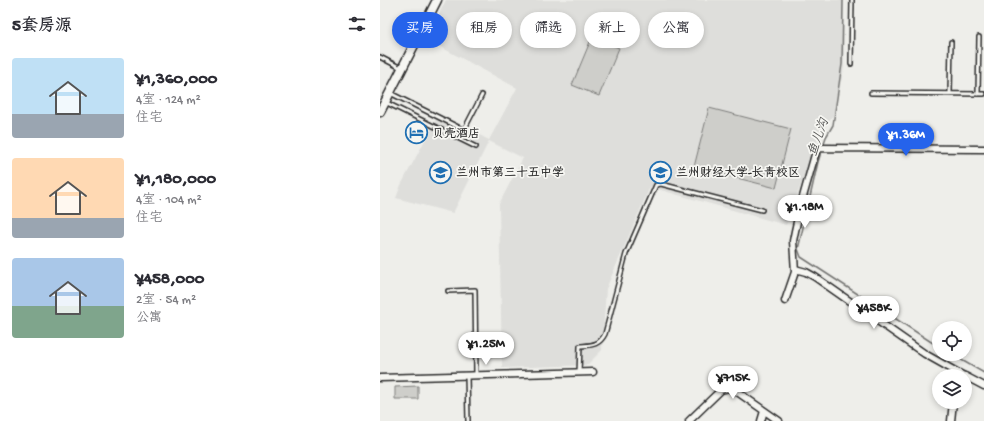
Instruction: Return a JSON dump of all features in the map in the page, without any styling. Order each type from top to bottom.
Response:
[{"type":"main road","points":[[380,112],[437,0]]},
{"type":"street","points":[[785,301],[795,272],[793,241],[795,230],[816,151],[820,148],[984,149]]},
{"type":"street","points":[[795,269],[806,272],[815,277],[948,369]]},
{"type":"street","points":[[380,378],[593,372]]},
{"type":"street","points":[[972,380],[984,386]]},
{"type":"street","points":[[689,421],[721,390],[725,388],[732,389],[779,421]]},
{"type":"street","points":[[951,421],[952,409]]},
{"type":"street","points":[[761,421],[764,411]]},
{"type":"lane","points":[[851,64],[852,0]]},
{"type":"lane","points":[[978,94],[979,37]]},
{"type":"lane","points":[[950,93],[951,42]]},
{"type":"lane","points":[[380,56],[402,68]]},
{"type":"lane","points":[[871,92],[984,94]]},
{"type":"lane","points":[[390,93],[464,130],[482,95]]},
{"type":"lane","points":[[385,102],[476,147]]},
{"type":"lane","points":[[579,373],[580,346],[594,345],[603,339],[626,254],[656,185],[661,184],[762,210]]},
{"type":"lane","points":[[448,291],[475,290],[476,375]]},
{"type":"lane","points":[[467,375],[468,421]]},
{"type":"shaded area","name":"兰州财经大学-长青校区","points":[[446,0],[844,0],[844,68],[834,114],[821,131],[786,225],[650,187],[606,289],[602,350],[587,365],[502,368],[499,204],[523,158],[489,141],[453,213],[396,198],[401,185],[439,114],[489,140],[517,88],[443,48],[448,48],[448,12],[440,12]]},
{"type":"shaded area","points":[[587,48],[619,48],[599,96],[572,85]]},
{"type":"shaded area","points":[[709,108],[791,129],[776,188],[694,167]]},
{"type":"shaded area","points":[[418,386],[418,399],[395,399],[395,387]]},
{"type":"waterway","name":"鱼儿沟","points":[[823,146],[833,125],[842,64],[843,0]]},
{"type":"waterway","name":"鱼儿沟","points":[[822,149],[798,249],[801,257],[932,342]]},
{"type":"waterway","name":"鱼儿沟","points":[[963,361],[984,373]]},
{"type":"place","name":"贝壳酒店","points":[[416,133]]},
{"type":"place","name":"兰州市第三十五中学","points":[[440,172]]},
{"type":"place","name":"兰州财经大学-长青校区","points":[[660,172]]}]
